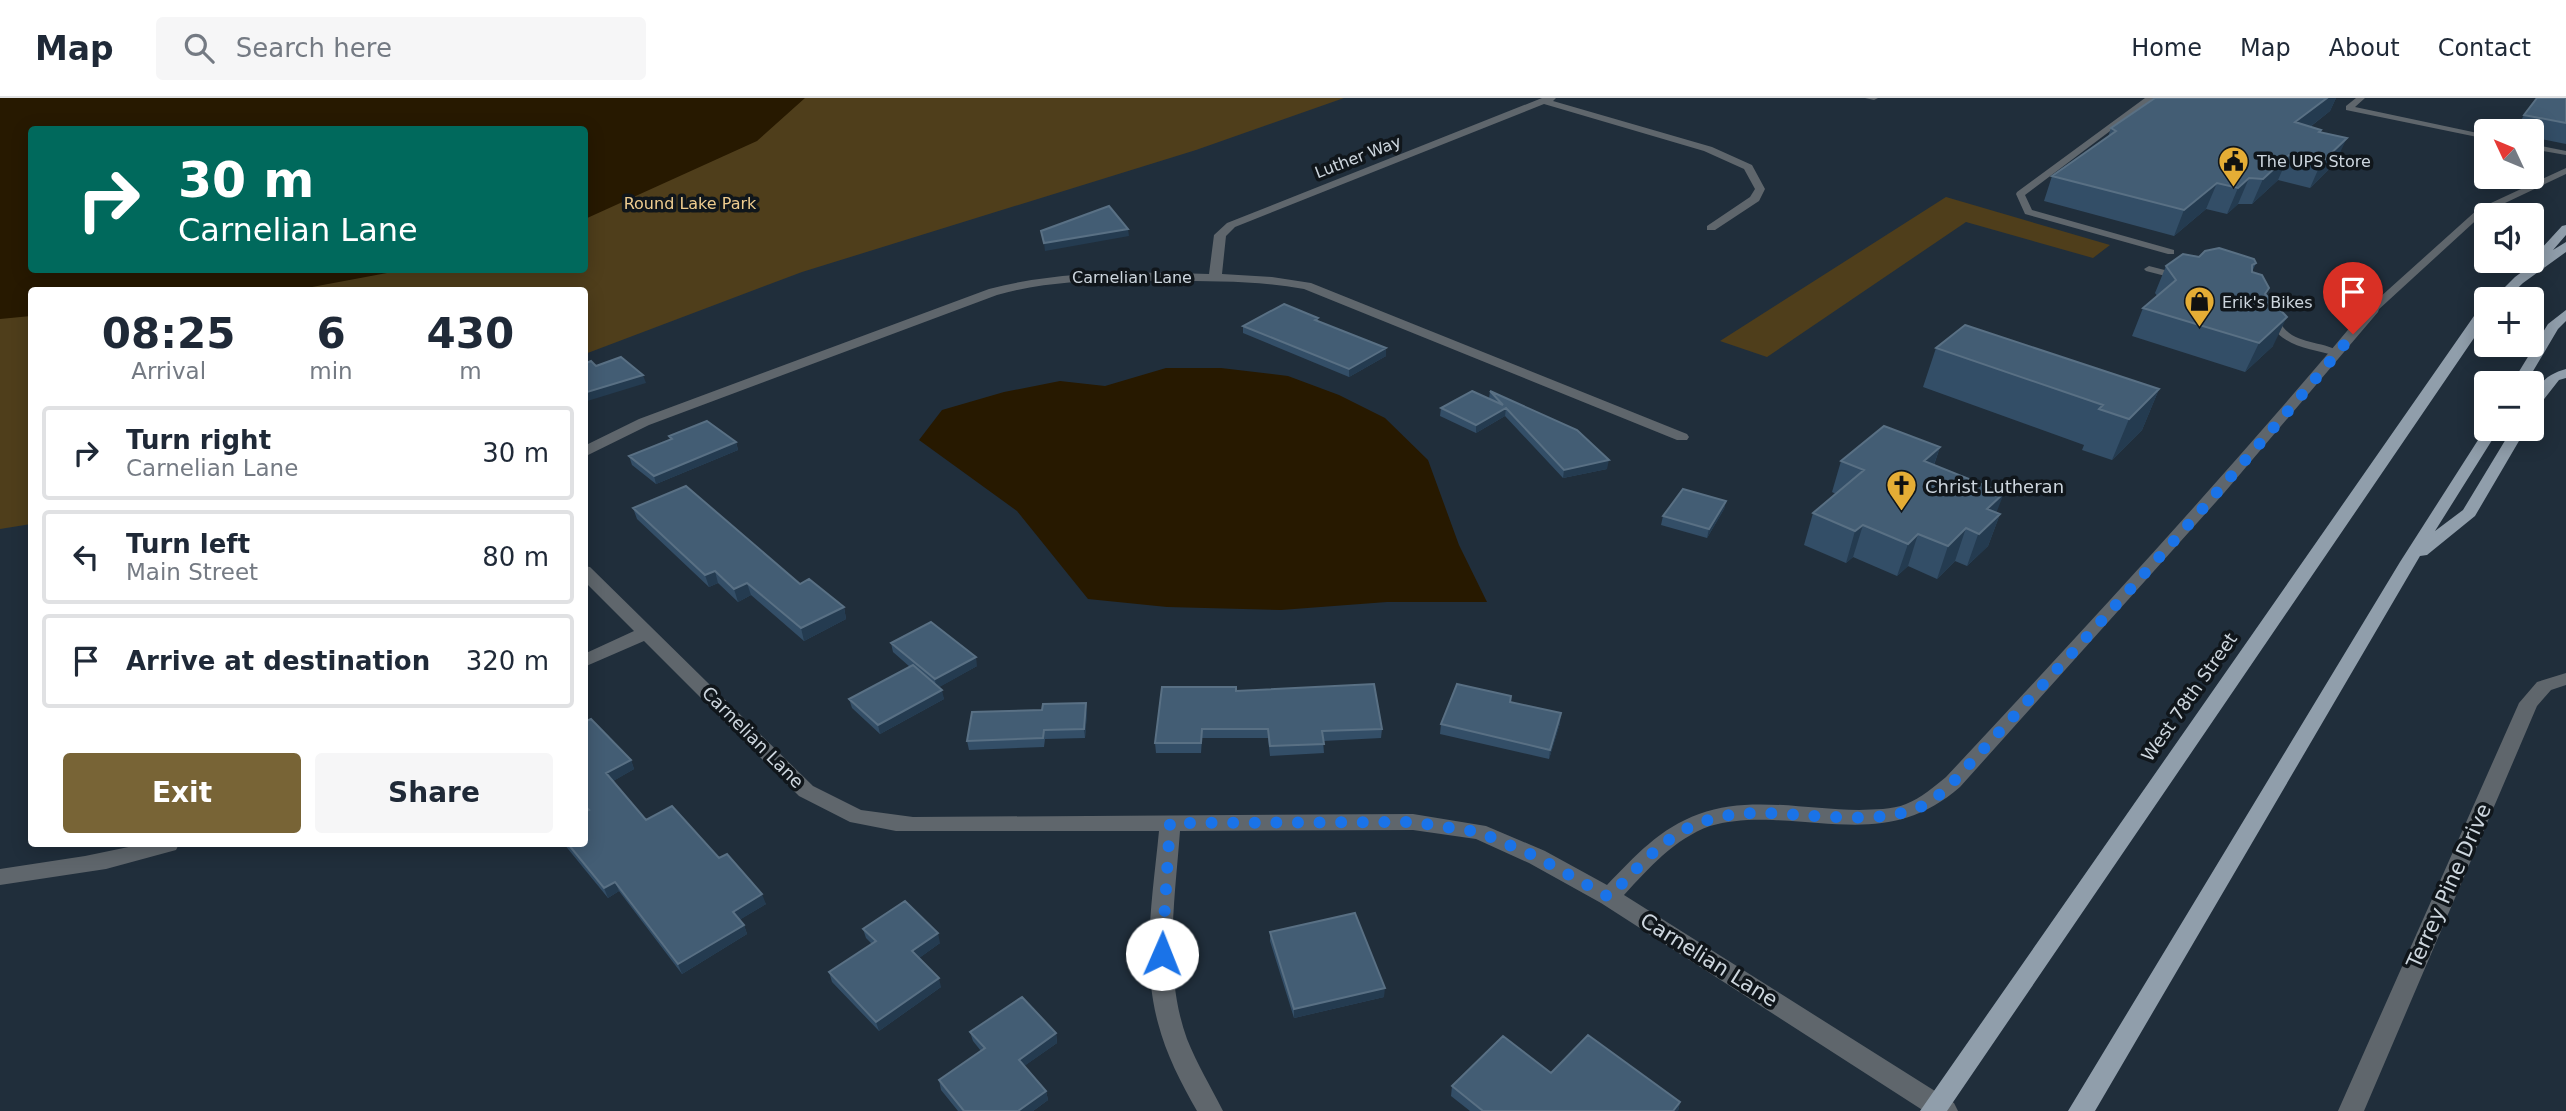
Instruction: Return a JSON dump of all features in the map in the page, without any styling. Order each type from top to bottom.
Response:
[{"type":"main road","points":[[2512,287],[2566,228]]},
{"type":"main road","points":[[2519,280],[2566,246]]},
{"type":"main road","points":[[2526,371],[2553,327],[2566,314]]},
{"type":"main road","points":[[2553,327],[2566,320]]},
{"type":"main road","name":"West 78th Street","points":[[1938,1109],[2474,326]]},
{"type":"main road","points":[[2544,390],[2554,377],[2566,373]]},
{"type":"main road","points":[[2081,1111],[2408,562],[2484,441]]},
{"type":"main road","points":[[2408,562],[2469,513],[2512,441]]},
{"type":"street","points":[[1547,99],[1708,149],[1748,167],[1760,189],[1755,199],[1711,228]]},
{"type":"street","name":"Luther Way","points":[[1215,277],[1220,234],[1231,225],[1547,99]]},
{"type":"street","name":"Carnelian Lane","points":[[588,450],[644,422],[1021,283],[1083,276],[1278,280],[1333,295],[1682,438]]},
{"type":"street","points":[[1609,897],[1661,844],[1682,830],[1708,820],[1748,814],[1877,816],[1904,813],[1928,803],[1953,782],[2109,613],[2373,309]]},
{"type":"street","name":"Carnelian Lane","points":[[588,575],[806,790],[835,809],[870,822],[913,825],[1413,822],[1479,832],[1537,857],[1609,897],[1938,1109]]},
{"type":"street","points":[[588,659],[648,632]]},
{"type":"street","name":"Terrey Pine Drive","points":[[2351,1111],[2529,703],[2544,687],[2566,679]]},
{"type":"street","points":[[1170,823],[1161,935],[1164,992],[1179,1050],[1210,1111]]},
{"type":"street","points":[[0,877],[55,870],[159,847]]},
{"type":"lane","points":[[1869,98],[1874,98]]},
{"type":"lane","points":[[2150,98],[2020,194],[2028,212],[2171,252]]},
{"type":"lane","points":[[2361,98],[2349,108],[2474,134]]},
{"type":"lane","points":[[2544,148],[2566,153]]},
{"type":"lane","points":[[2373,309],[2481,211],[2566,171]]},
{"type":"lane","points":[[2149,269],[2186,279]]},
{"type":"lane","points":[[2277,309],[2279,314],[2275,322],[2276,328],[2291,339],[2337,353]]},
{"type":"green space","name":"Round Lake Park","points":[[0,98],[1344,98],[1196,150],[802,272],[588,353],[588,287],[28,287],[28,524],[0,529]]},
{"type":"green space","points":[[1946,197],[2110,245],[2093,258],[1966,222],[1767,357],[1720,341]]},
{"type":"shaded area","points":[[0,98],[805,98],[757,141],[588,218],[588,126],[28,126],[28,273],[387,273],[312,287],[28,287],[28,316],[0,319]]},
{"type":"shaded area","points":[[1166,368],[1221,368],[1288,376],[1339,395],[1385,418],[1428,460],[1459,545],[1487,602],[1387,602],[1281,610],[1167,607],[1088,599],[1017,511],[919,440],[942,410],[1004,392],[1060,381],[1105,386]]},
{"type":"building","points":[[2155,98],[2327,98],[2295,122],[2321,130],[2319,132],[2347,138],[2321,163],[2289,155],[2263,179],[2249,178],[2238,188],[2217,183],[2184,210],[2052,176],[2116,131],[2111,128]]},
{"type":"building","points":[[2537,98],[2566,98],[2566,123],[2524,115]]},
{"type":"building","points":[[1109,206],[1128,229],[1044,243],[1041,231]]},
{"type":"building","points":[[2219,248],[2254,259],[2256,263],[2252,265],[2252,272],[2262,275],[2269,288],[2265,294],[2287,317],[2259,343],[2143,308],[2176,280],[2166,266],[2183,254],[2199,257],[2205,251]]},
{"type":"building","points":[[1284,304],[1318,318],[1315,320],[1386,348],[1349,369],[1243,326]]},
{"type":"building","points":[[1965,325],[2159,389],[2129,419],[2099,409],[2103,405],[1936,348]]},
{"type":"building","points":[[621,357],[643,375],[588,392],[588,362],[591,361],[596,366]]},
{"type":"building","points":[[1472,391],[1503,405],[1490,391],[1577,430],[1609,460],[1564,470],[1506,408],[1476,425],[1441,408]]},
{"type":"building","points":[[707,421],[736,442],[654,476],[629,456],[672,439],[669,436]]},
{"type":"building","points":[[1884,426],[1940,447],[1924,461],[2004,493],[1987,509],[2000,514],[1979,534],[1966,528],[1948,546],[1918,534],[1908,544],[1863,525],[1855,531],[1813,513],[1864,470],[1841,461]]},
{"type":"building","points":[[686,486],[800,584],[809,579],[844,607],[801,628],[747,583],[734,589],[715,571],[705,575],[633,508]]},
{"type":"building","points":[[1683,489],[1726,501],[1709,529],[1663,516]]},
{"type":"building","points":[[931,622],[976,657],[935,679],[891,643]]},
{"type":"building","points":[[913,665],[942,690],[878,725],[849,699]]},
{"type":"building","points":[[1374,684],[1382,729],[1322,731],[1324,744],[1270,746],[1268,729],[1202,729],[1201,743],[1155,743],[1162,687],[1236,687],[1236,691]]},
{"type":"building","points":[[1457,684],[1511,696],[1510,702],[1561,713],[1550,750],[1441,724]]},
{"type":"building","points":[[1086,703],[1084,729],[1044,730],[1043,738],[967,741],[972,712],[1042,710],[1043,704]]},
{"type":"building","points":[[591,719],[631,760],[606,773],[646,820],[672,806],[719,858],[727,854],[762,894],[733,912],[744,925],[678,964],[615,882],[604,888],[570,847],[588,847],[588,720]]},
{"type":"building","points":[[905,901],[938,933],[912,951],[939,978],[876,1022],[829,972],[876,941],[863,929]]},
{"type":"building","points":[[1355,913],[1385,988],[1294,1009],[1270,932]]},
{"type":"building","points":[[1022,997],[1056,1033],[1019,1060],[1046,1091],[1018,1111],[964,1111],[939,1080],[985,1048],[970,1032]]},
{"type":"building","points":[[1588,1035],[1680,1102],[1673,1111],[1483,1111],[1452,1086],[1503,1036],[1551,1073]]},
{"type":"place","name":"The UPS Store","points":[[2234,188]]},
{"type":"place","name":"Erik's Bikes","points":[[2199,329]]},
{"type":"place","name":"Christ Lutheran","points":[[1902,513]]},
{"type":"route","points":[[1162,954],[1161,935],[1170,823],[1413,822],[1479,832],[1537,857],[1609,897],[1661,844],[1682,830],[1708,820],[1755,813],[1877,816],[1904,813],[1928,803],[1953,782],[2109,613],[2267,436],[2353,334]]}]
